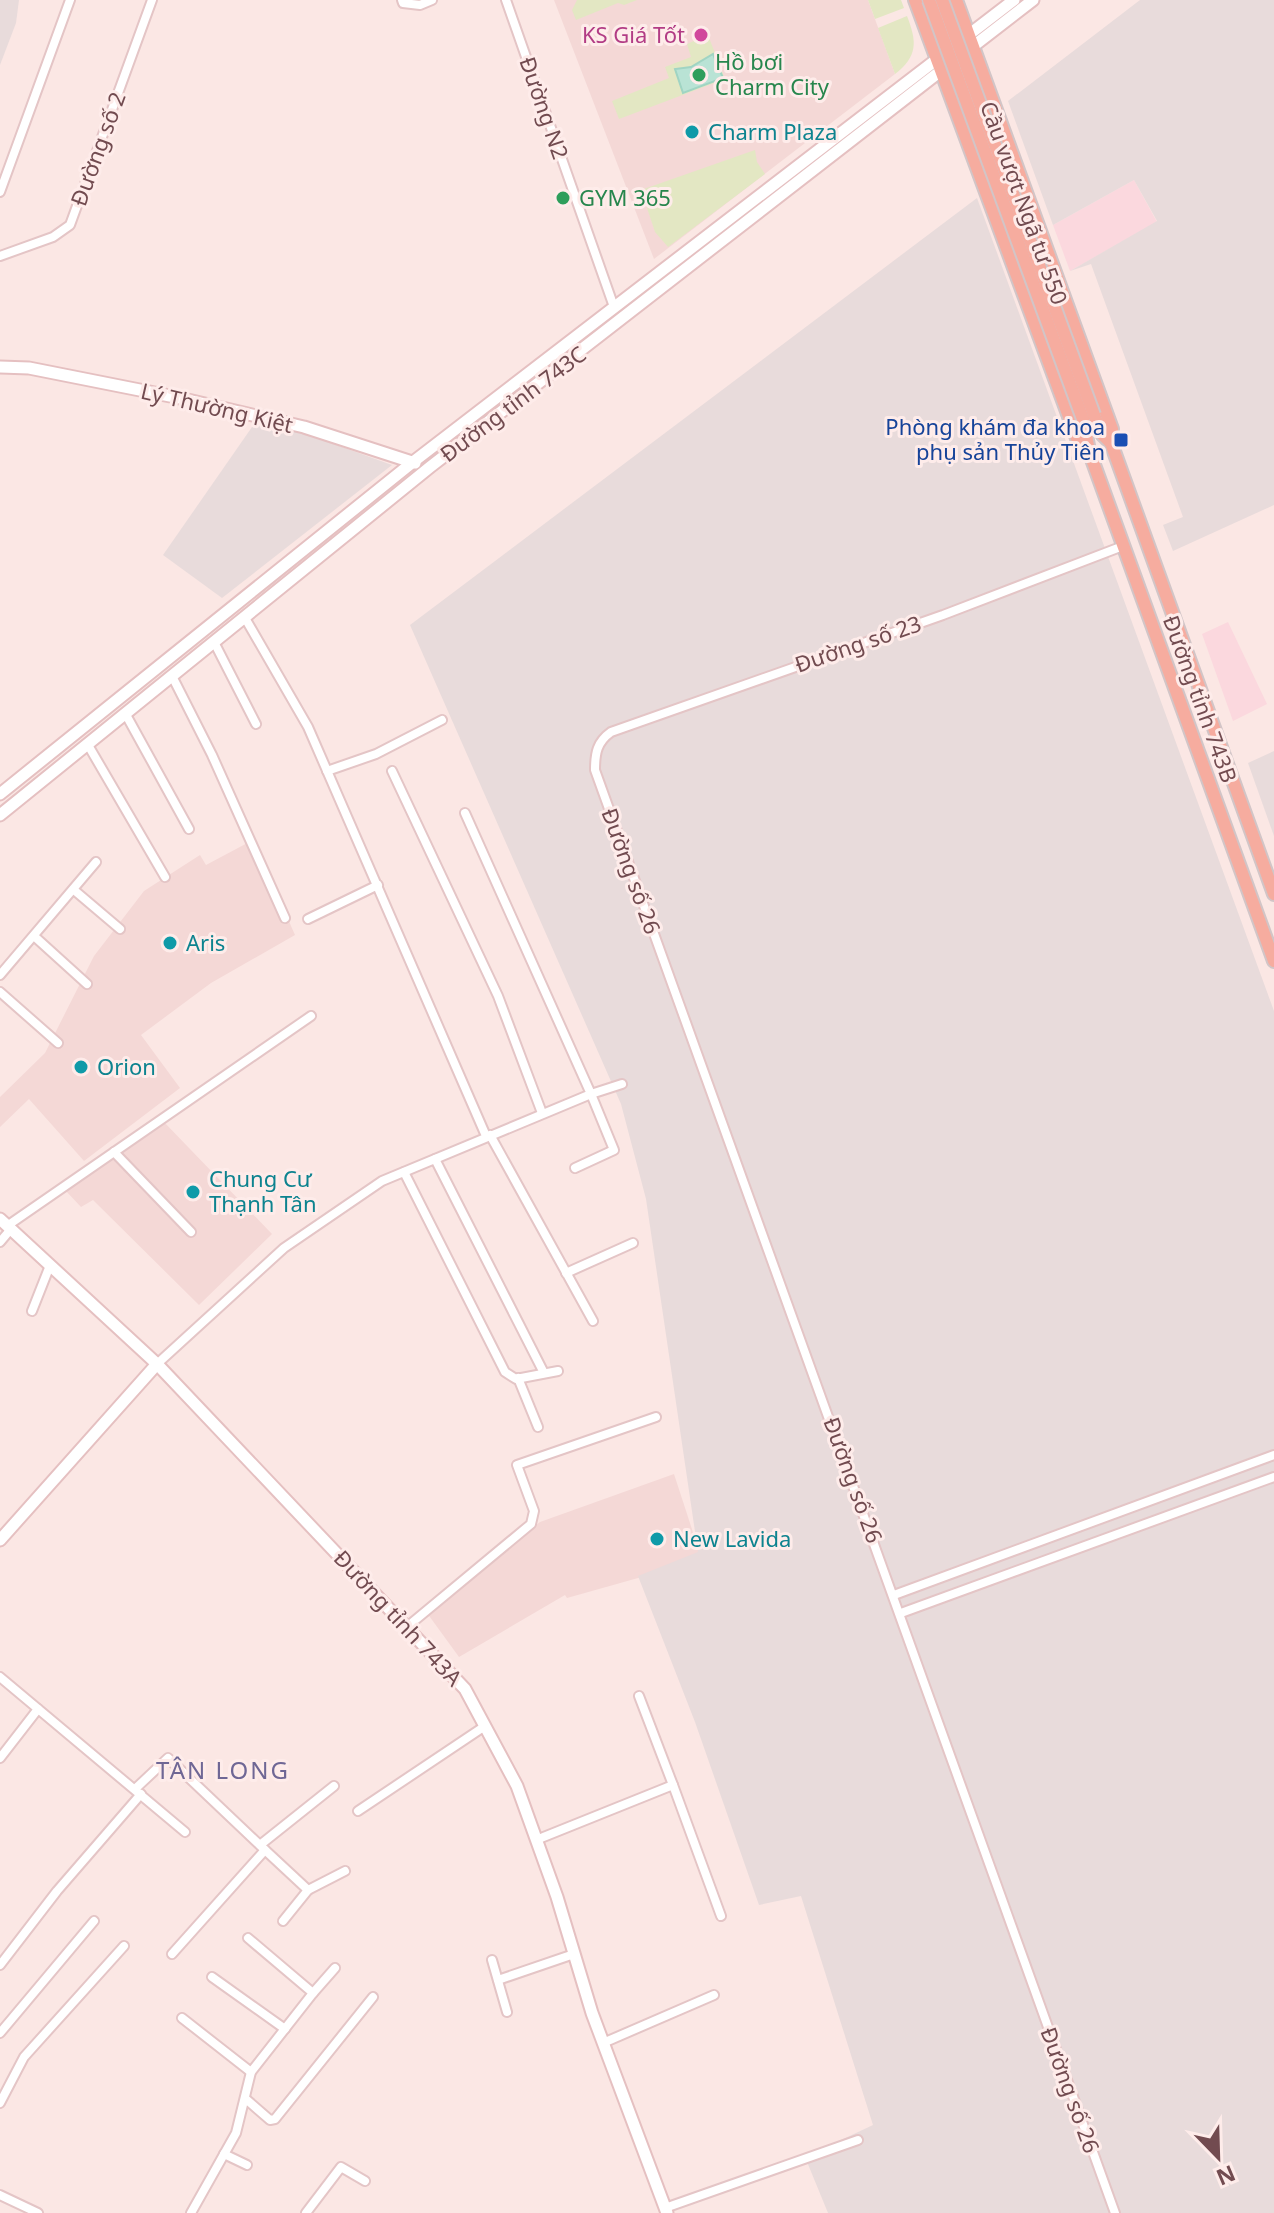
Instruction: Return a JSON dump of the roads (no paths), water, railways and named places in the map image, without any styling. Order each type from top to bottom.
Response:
[{"type":"main road","name":"Đường tỉnh 743B","points":[[915,0],[1078,441],[1089,451]]},
{"type":"main road","name":"Cầu vượt Ngã tư 550","points":[[929,0],[1088,417]]},
{"type":"main road","name":"Cầu vượt Ngã tư 550","points":[[942,0],[1088,417]]},
{"type":"main road","name":"Đường tỉnh 743B","points":[[956,0],[1112,429],[1111,443],[1274,894]]},
{"type":"main road","name":"Đường tỉnh 743C","points":[[971,41],[1014,0]]},
{"type":"main road","name":"Đường tỉnh 743C","points":[[0,794],[413,462],[793,169],[1033,0]]},
{"type":"main road","name":"Đường tỉnh 743C","points":[[0,815],[430,467],[801,180],[939,64]]},
{"type":"main road","points":[[793,169],[801,180]]},
{"type":"main road","points":[[614,307],[624,319]]},
{"type":"main road","name":"Lý Thường Kiệt","points":[[0,367],[29,368],[189,400],[304,427],[430,467]]},
{"type":"main road","name":"Đường tỉnh 743B","points":[[1088,417],[1111,443]]},
{"type":"main road","name":"Đường tỉnh 743B","points":[[1088,417],[1089,451],[1274,961]]},
{"type":"main road","name":"Đường tỉnh 743A","points":[[6,1225],[49,1268],[157,1364],[465,1689],[517,1786],[603,2043],[666,2211]]},
{"type":"main road","points":[[0,1540],[157,1364]]},
{"type":"street","points":[[0,192],[70,0]]},
{"type":"street","name":"Đường số 2","points":[[0,256],[53,237],[70,225],[152,0]]},
{"type":"street","points":[[402,0],[403,3],[420,5],[432,0]]},
{"type":"street","name":"Đường N2","points":[[506,0],[614,307]]},
{"type":"street","name":"Đường số 23","points":[[598,747],[611,732],[943,615],[1123,546]]},
{"type":"street","points":[[245,618],[308,727],[488,1135],[593,1321]]},
{"type":"street","points":[[214,642],[256,724]]},
{"type":"street","points":[[172,676],[212,755],[285,918]]},
{"type":"street","points":[[125,713],[189,829]]},
{"type":"street","points":[[327,771],[376,754],[442,720]]},
{"type":"street","points":[[88,745],[165,877]]},
{"type":"street","name":"Đường số 26","points":[[598,747],[595,770],[1115,2213]]},
{"type":"street","points":[[392,771],[498,996],[542,1113]]},
{"type":"street","points":[[465,813],[614,1150],[575,1168]]},
{"type":"street","points":[[0,975],[96,862]]},
{"type":"street","points":[[308,919],[378,885]]},
{"type":"street","points":[[74,890],[120,929]]},
{"type":"street","points":[[34,936],[87,984]]},
{"type":"street","points":[[0,992],[58,1043]]},
{"type":"street","points":[[0,1242],[6,1225],[311,1016]]},
{"type":"street","points":[[157,1364],[284,1248],[382,1181],[542,1113],[622,1084]]},
{"type":"street","points":[[114,1152],[191,1232]]},
{"type":"street","points":[[435,1159],[544,1373]]},
{"type":"street","points":[[404,1172],[505,1372],[518,1378],[558,1371]]},
{"type":"street","points":[[566,1273],[633,1243]]},
{"type":"street","points":[[32,1311],[49,1268]]},
{"type":"street","points":[[518,1378],[538,1427]]},
{"type":"street","points":[[408,1626],[531,1524],[534,1511],[517,1465],[656,1417]]},
{"type":"street","points":[[894,1595],[1274,1455]]},
{"type":"street","points":[[901,1613],[1274,1477]]},
{"type":"street","points":[[1155,1500],[1164,1517]]},
{"type":"street","points":[[0,1677],[185,1832]]},
{"type":"street","points":[[639,1696],[721,1916]]},
{"type":"street","points":[[0,1758],[38,1709]]},
{"type":"street","points":[[358,1811],[485,1726]]},
{"type":"street","points":[[0,1965],[168,1758],[308,1890]]},
{"type":"street","points":[[536,1840],[673,1785]]},
{"type":"street","points":[[172,1954],[263,1848],[334,1786]]},
{"type":"street","points":[[283,1921],[308,1890],[345,1871]]},
{"type":"street","points":[[0,2033],[94,1921]]},
{"type":"street","points":[[248,1938],[313,1993]]},
{"type":"street","points":[[0,2103],[24,2057],[124,1946]]},
{"type":"street","points":[[498,1980],[574,1954]]},
{"type":"street","points":[[492,1960],[507,2012]]},
{"type":"street","points":[[191,2213],[224,2154],[247,2100],[251,2072],[335,1968]]},
{"type":"street","points":[[212,1977],[285,2029]]},
{"type":"street","points":[[603,2043],[714,1995]]},
{"type":"street","points":[[247,2100],[270,2120],[275,2119],[373,1997]]},
{"type":"street","points":[[182,2018],[251,2072]]},
{"type":"street","points":[[666,2211],[858,2140]]},
{"type":"street","points":[[224,2154],[247,2165]]},
{"type":"street","points":[[306,2213],[341,2167],[365,2181]]},
{"type":"street","points":[[0,2195],[38,2213]]},
{"type":"place","name":"KS Giá Tốt","points":[[701,35]]},
{"type":"place","name":"Hồ bơi Charm City","points":[[699,75]]},
{"type":"place","name":"Charm Plaza","points":[[692,132]]},
{"type":"place","name":"GYM 365","points":[[563,198]]},
{"type":"place","name":"Phòng khám đa khoa phụ sản Thủy Tiên","points":[[1121,440]]},
{"type":"place","name":"Aris","points":[[170,943]]},
{"type":"place","name":"Orion","points":[[81,1067]]},
{"type":"place","name":"Chung Cư Thạnh Tân","points":[[193,1192]]},
{"type":"place","name":"New Lavida","points":[[657,1539]]},
{"type":"district","name":"TÂN LONG","points":[[223,1771]]}]
